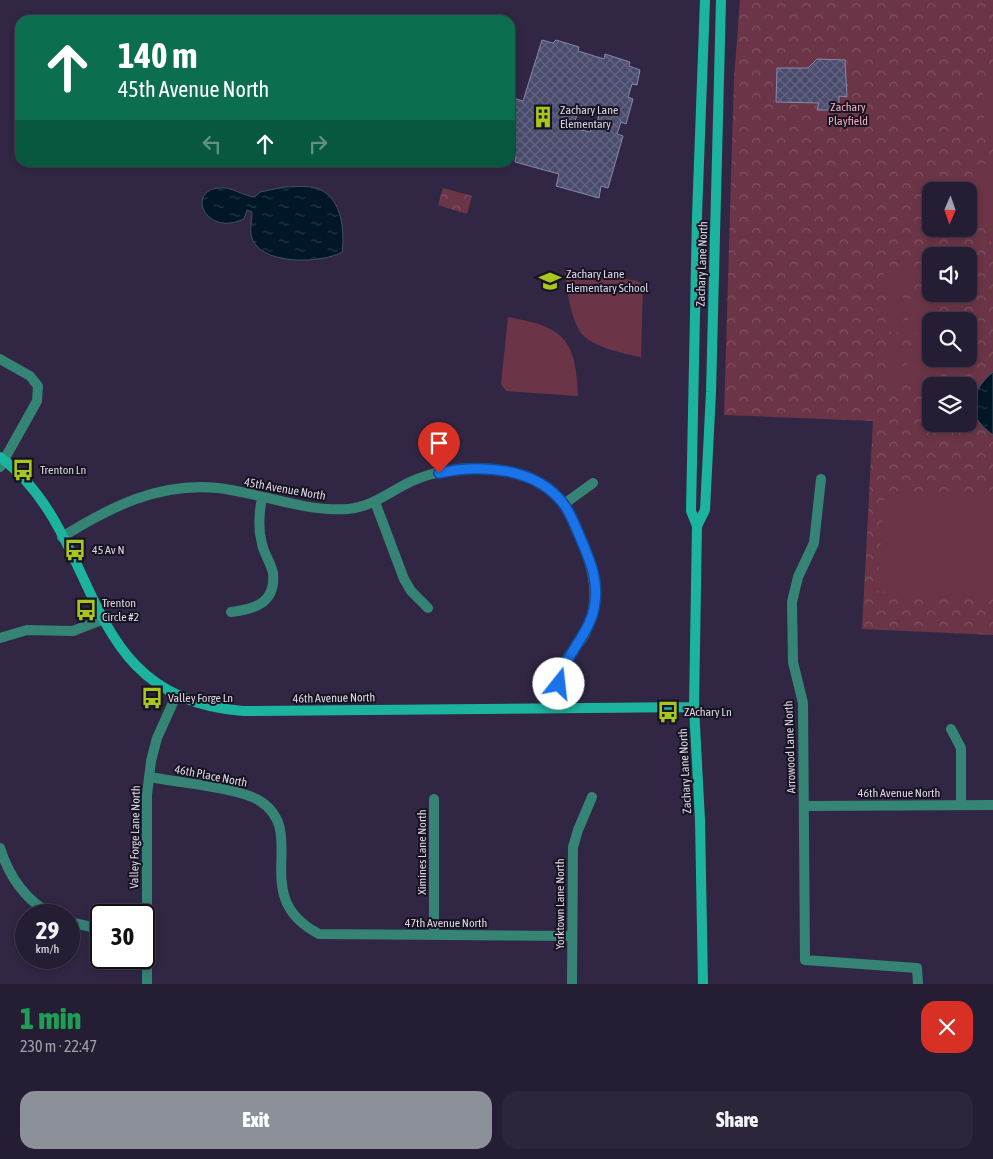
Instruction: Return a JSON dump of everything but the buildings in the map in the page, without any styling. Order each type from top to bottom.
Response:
[{"type":"street","name":"Zachary Lane North","points":[[703,984],[700,820],[694,707],[697,526],[691,511],[705,0]]},
{"type":"street","name":"Zachary Lane North","points":[[697,526],[705,510],[711,392],[721,0]]},
{"type":"street","points":[[0,359],[30,376],[38,386],[37,401],[1,461],[26,479],[62,537]]},
{"type":"street","name":"45th Avenue North","points":[[62,537],[114,507],[165,490],[218,488],[330,510],[350,508],[375,502],[410,482],[429,475],[449,471],[486,470],[510,472],[525,476],[539,484],[564,504]]},
{"type":"street","name":"Arrowood Lane North","points":[[821,479],[814,543],[798,577],[792,602],[793,662],[803,702],[805,960],[917,968],[918,984]]},
{"type":"street","points":[[560,708],[561,674],[566,661],[585,636],[595,603],[596,583],[592,567],[575,525],[564,504],[594,483]]},
{"type":"street","points":[[231,612],[260,606],[268,596],[272,586],[272,573],[262,545],[259,528],[262,498]]},
{"type":"street","points":[[375,502],[404,580],[411,591],[428,608]]},
{"type":"street","name":"46th Avenue North","points":[[62,537],[104,619],[125,654],[151,680],[176,696],[217,709],[243,711],[694,707]]},
{"type":"street","points":[[0,638],[27,630],[73,631],[104,619]]},
{"type":"street","name":"Valley Forge Lane North","points":[[145,904],[149,777],[156,738],[176,696]]},
{"type":"street","points":[[952,729],[961,748],[961,805]]},
{"type":"street","name":"46th Place North","points":[[149,777],[244,794],[266,806],[279,825],[281,879],[283,896],[287,906],[303,926],[319,934]]},
{"type":"street","name":"Yorktown Lane North","points":[[572,984],[573,847],[592,797]]},
{"type":"street","name":"Ximines Lane North","points":[[434,799],[434,936]]},
{"type":"street","name":"46th Avenue North","points":[[805,806],[993,805]]},
{"type":"street","points":[[0,848],[14,880],[27,897],[37,904]]},
{"type":"street","name":"47th Avenue North","points":[[319,934],[572,936]]},
{"type":"street","name":"Valley Forge Lane North","points":[[146,969],[147,984]]},
{"type":"green space","name":"Zachary Playfield","points":[[740,0],[993,0],[993,635],[862,629],[873,421],[724,415],[734,78]]},
{"type":"green space","points":[[993,60],[993,136],[987,137],[981,99]]},
{"type":"green space","points":[[972,164],[993,164],[993,245],[978,219],[978,182],[973,182]]},
{"type":"green space","points":[[443,188],[472,196],[467,214],[438,205]]},
{"type":"green space","points":[[884,267],[913,268],[913,289],[884,289]]},
{"type":"green space","points":[[564,269],[638,281],[643,286],[641,357],[601,346],[581,333],[574,319]]},
{"type":"green space","points":[[888,298],[904,298],[903,333],[887,332]]},
{"type":"green space","points":[[909,298],[922,299],[922,302],[925,302],[925,312],[922,312],[922,333],[908,333]]},
{"type":"green space","points":[[508,317],[542,326],[554,331],[563,339],[570,349],[574,361],[578,396],[506,391],[501,384]]},
{"type":"green space","points":[[886,351],[903,351],[902,385],[886,385]]},
{"type":"green space","points":[[907,351],[922,351],[922,367],[924,367],[922,386],[907,386]]},
{"type":"green space","points":[[885,491],[993,496],[993,597],[877,591]]},
{"type":"water","points":[[284,187],[315,188],[327,193],[333,200],[340,216],[343,235],[342,252],[320,259],[291,260],[277,257],[265,252],[256,245],[251,235],[252,212],[247,210],[244,219],[231,223],[219,222],[205,212],[202,204],[203,197],[208,191],[218,188],[228,188],[255,197],[260,192]]},
{"type":"water","points":[[993,372],[993,435],[982,426],[977,419],[977,391],[984,380]]},
{"type":"place","name":"Zachary Lane Elementary","points":[[543,117]]},
{"type":"place","name":"Zachary Lane Elementary School","points":[[550,281]]},
{"type":"place","name":"Trenton Ln","points":[[23,470]]},
{"type":"place","name":"45 Av N","points":[[75,550]]},
{"type":"place","name":"Trenton Circle #2","points":[[86,610]]},
{"type":"place","name":"Valley Forge Ln","points":[[152,698]]},
{"type":"place","name":"ZAchary Ln","points":[[668,712]]},
{"type":"route","points":[[439,473],[470,470],[510,472],[525,476],[539,484],[564,504],[575,525],[592,567],[596,583],[595,603],[591,620],[585,636],[566,661],[559,684]]}]
